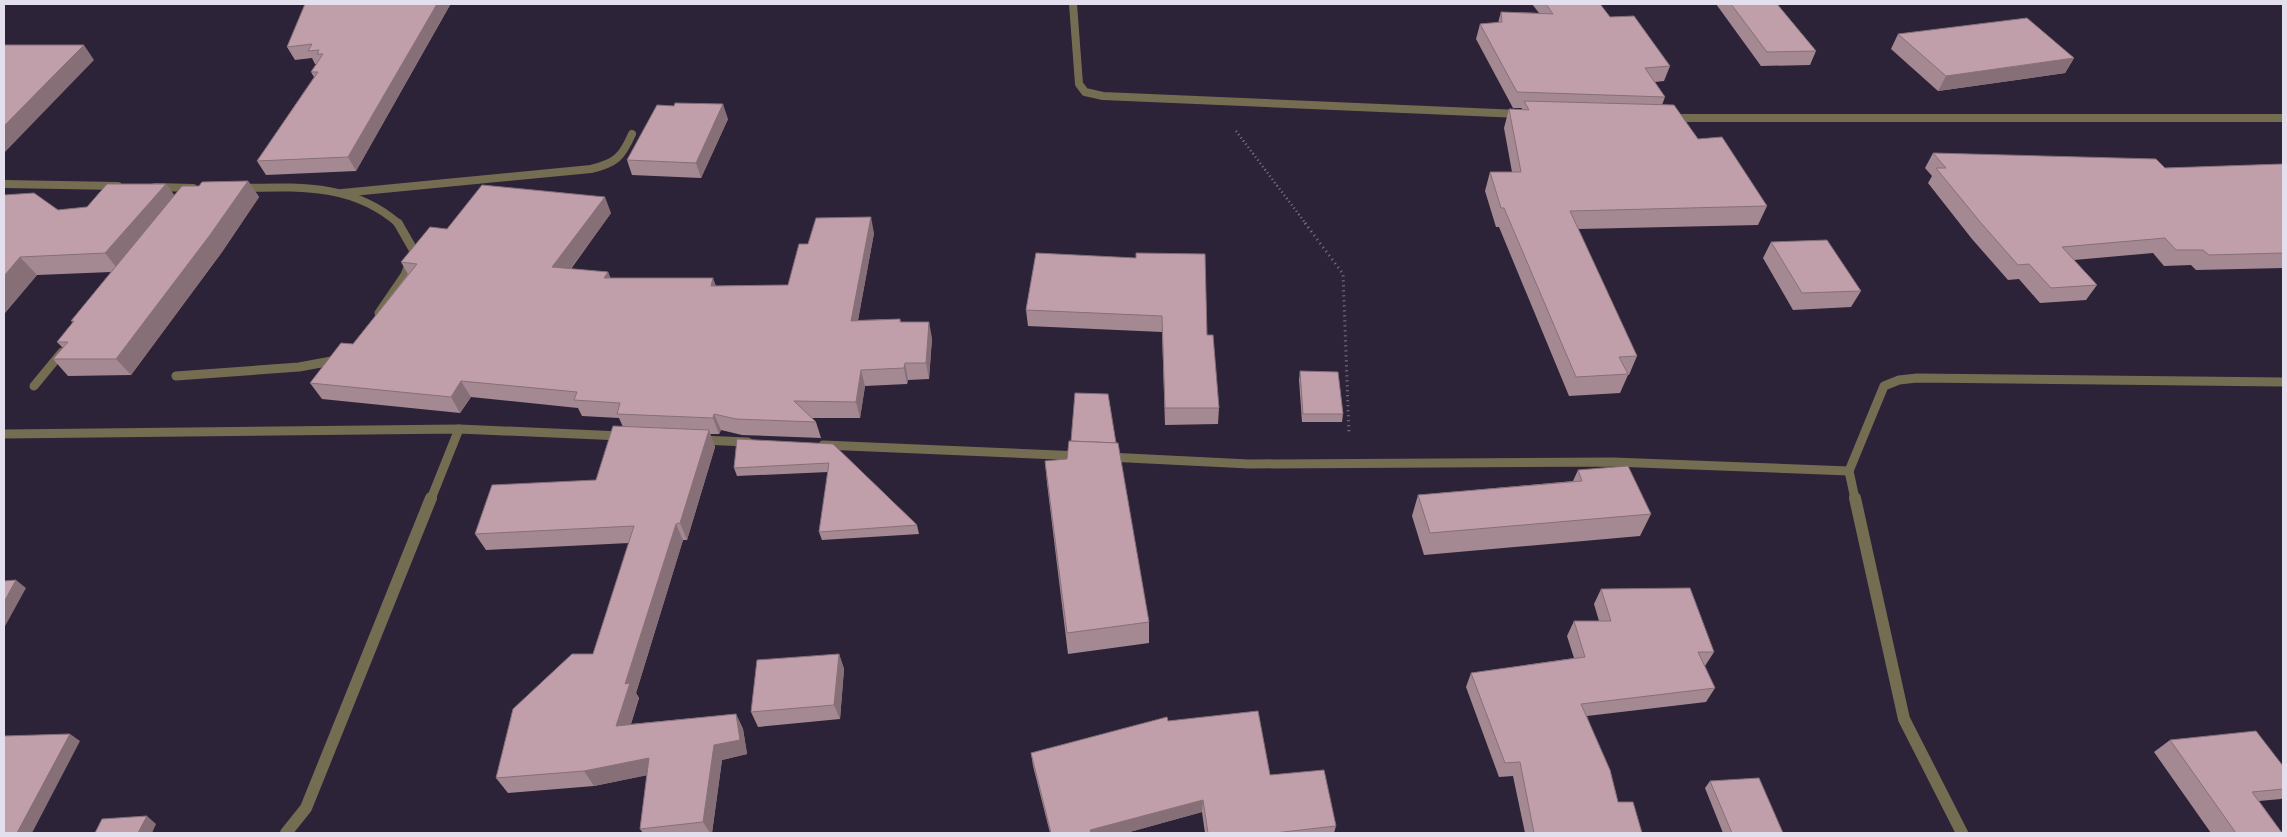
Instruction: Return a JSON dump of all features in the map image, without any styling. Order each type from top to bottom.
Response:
[{"type":"street","points":[[1073,4],[1079,84],[1085,92],[1102,96],[1215,102],[1528,114]]},
{"type":"street","points":[[1665,118],[2283,118]]},
{"type":"street","points":[[342,193],[590,169],[608,165],[622,156],[632,134]]},
{"type":"street","points":[[4,184],[130,186]]},
{"type":"street","points":[[150,187],[198,188],[192,195]]},
{"type":"street","points":[[228,188],[317,188],[342,193],[370,202],[400,225],[414,251],[405,275],[374,321]]},
{"type":"street","points":[[34,386],[65,348]]},
{"type":"street","points":[[176,376],[299,368],[332,362],[346,355]]},
{"type":"street","points":[[1962,833],[1904,719],[1849,472],[1884,386],[1899,380],[1917,378],[2283,382]]},
{"type":"street","points":[[286,833],[306,808],[459,429]]},
{"type":"street","points":[[4,434],[459,429],[637,437]]},
{"type":"street","points":[[686,439],[755,442]]},
{"type":"street","points":[[814,445],[1249,464],[1612,462],[1849,472]]},
{"type":"path","points":[[1215,102],[1342,274],[1351,463]]},
{"type":"building","points":[[305,4],[437,4],[348,157],[257,161],[318,72],[311,72],[323,54],[317,54],[319,50],[308,51],[312,44],[287,47]]},
{"type":"building","points":[[1546,4],[1600,4],[1610,17],[1634,16],[1670,66],[1645,68],[1665,97],[1517,92],[1480,24],[1502,22],[1501,12],[1553,14]]},
{"type":"building","points":[[1731,4],[1777,4],[1816,51],[1767,52]]},
{"type":"building","points":[[2027,18],[2074,58],[1946,76],[1898,34]]},
{"type":"building","points":[[4,45],[84,45],[4,126]]},
{"type":"building","points":[[1524,101],[1674,105],[1698,139],[1722,137],[1767,206],[1570,211],[1637,356],[1619,357],[1628,374],[1576,377],[1504,208],[1501,208],[1490,172],[1521,172],[1509,109],[1529,110]]},
{"type":"building","points":[[675,103],[723,104],[696,163],[627,160],[657,105],[674,106]]},
{"type":"building","points":[[1933,153],[2156,159],[2165,168],[2283,164],[2283,253],[2209,255],[2203,250],[2176,250],[2165,238],[2062,247],[2097,285],[2051,288],[2029,264],[2018,265],[1981,223],[1936,168],[1946,168]]},
{"type":"building","points":[[248,181],[210,235],[116,359],[53,359],[68,342],[57,342],[74,321],[71,321],[182,186],[199,186],[202,182]]},
{"type":"building","points":[[107,184],[166,184],[105,253],[20,257],[4,276],[4,195],[34,193],[58,210],[87,207]]},
{"type":"building","points":[[482,185],[605,197],[552,267],[608,272],[604,278],[713,278],[711,286],[788,285],[799,244],[808,244],[816,218],[871,217],[851,321],[900,319],[900,322],[929,322],[926,363],[905,363],[904,368],[861,370],[856,402],[794,401],[816,422],[736,419],[714,414],[713,418],[617,414],[620,403],[574,400],[577,392],[461,381],[451,397],[310,383],[341,343],[353,344],[417,264],[401,262],[430,227],[447,229]]},
{"type":"building","points":[[1827,240],[1861,291],[1802,293],[1771,242]]},
{"type":"building","points":[[1036,253],[1136,258],[1136,253],[1205,254],[1207,335],[1213,335],[1219,408],[1165,408],[1162,316],[1026,310]]},
{"type":"building","points":[[1300,371],[1338,372],[1343,414],[1303,414]]},
{"type":"building","points":[[1075,393],[1108,394],[1116,443],[1071,441]]},
{"type":"building","points":[[613,426],[709,430],[680,523],[676,524],[625,684],[630,683],[616,726],[736,714],[740,740],[714,745],[703,822],[640,829],[649,758],[584,771],[496,778],[513,709],[572,654],[593,654],[634,526],[475,534],[492,485],[596,480]]},
{"type":"building","points":[[737,439],[833,444],[917,525],[819,532],[829,463],[734,468]]},
{"type":"building","points":[[1069,441],[1118,443],[1149,622],[1067,633],[1045,461],[1067,459]]},
{"type":"building","points":[[1628,466],[1651,514],[1430,533],[1418,495],[1582,481],[1578,470]]},
{"type":"building","points":[[16,580],[4,602],[4,581]]},
{"type":"building","points":[[1690,588],[1714,652],[1698,652],[1715,688],[1581,704],[1610,770],[1618,802],[1633,802],[1642,833],[1534,833],[1520,762],[1505,763],[1471,673],[1585,657],[1574,621],[1611,621],[1601,589]]},
{"type":"building","points":[[839,654],[834,705],[751,712],[757,660]]},
{"type":"building","points":[[1258,711],[1270,775],[1324,770],[1336,826],[1274,833],[1208,833],[1203,800],[1090,830],[1091,833],[1051,833],[1031,753],[1167,717],[1168,721]]},
{"type":"building","points":[[2256,731],[2283,766],[2283,789],[2252,792],[2282,833],[2236,833],[2170,740]]},
{"type":"building","points":[[70,734],[17,833],[4,833],[4,736]]},
{"type":"building","points":[[1759,778],[1783,833],[1732,833],[1710,781]]},
{"type":"building","points":[[147,816],[138,833],[95,833],[102,819]]}]
